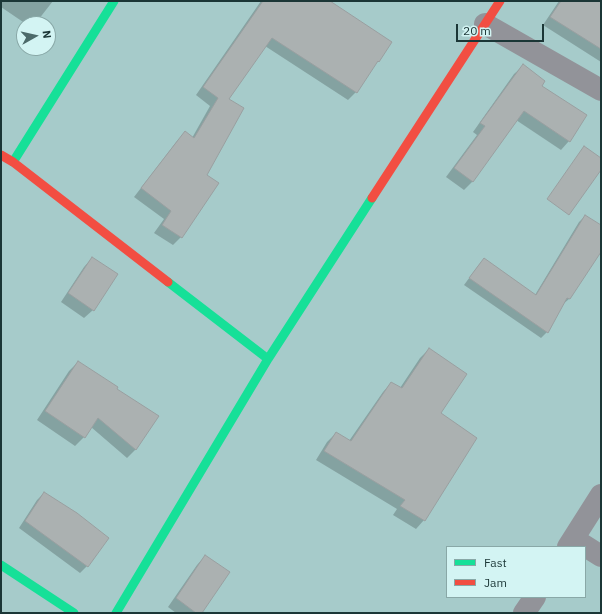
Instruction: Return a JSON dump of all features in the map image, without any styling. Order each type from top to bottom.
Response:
[{"type":"street","points":[[13,162],[114,1]]},
{"type":"street","points":[[116,613],[268,359],[500,1]]},
{"type":"street","points":[[485,24],[601,90]]},
{"type":"street","points":[[1,155],[13,162],[268,359]]},
{"type":"street","points":[[571,543],[601,495]]},
{"type":"street","points":[[586,550],[601,556]]},
{"type":"street","points":[[1,565],[74,613]]},
{"type":"street","points":[[524,613],[534,598]]},
{"type":"building","points":[[263,1],[330,1],[392,42],[357,93],[272,38],[229,99],[244,108],[207,175],[219,183],[182,238],[162,225],[171,211],[141,188],[185,131],[194,138],[218,98],[203,87]]},
{"type":"building","points":[[561,1],[601,1],[601,49],[550,17]]},
{"type":"building","points":[[523,64],[545,81],[542,86],[587,115],[570,142],[524,111],[473,182],[454,168],[485,126],[480,123]]},
{"type":"building","points":[[584,146],[601,158],[601,170],[569,215],[547,199]]},
{"type":"building","points":[[585,215],[601,225],[601,252],[570,299],[567,298],[548,333],[469,278],[484,258],[536,295]]},
{"type":"building","points":[[92,257],[118,274],[94,311],[68,293]]},
{"type":"building","points":[[429,348],[467,374],[441,413],[477,438],[425,521],[400,506],[405,500],[324,451],[336,432],[351,441],[391,382],[402,388]]},
{"type":"building","points":[[78,361],[118,387],[117,389],[159,416],[136,450],[98,418],[85,438],[45,411]]},
{"type":"building","points":[[44,492],[77,513],[109,538],[88,567],[25,521]]},
{"type":"building","points":[[205,555],[230,572],[202,613],[196,613],[176,598]]},
{"type":"traffic: fast","points":[[13,162],[114,1]]},
{"type":"traffic: fast","points":[[116,613],[268,359],[372,198]]},
{"type":"traffic: fast","points":[[168,282],[268,359]]},
{"type":"traffic: fast","points":[[1,565],[74,613]]},
{"type":"traffic: jam","points":[[372,198],[500,1]]},
{"type":"traffic: jam","points":[[1,155],[13,162],[168,282]]}]
